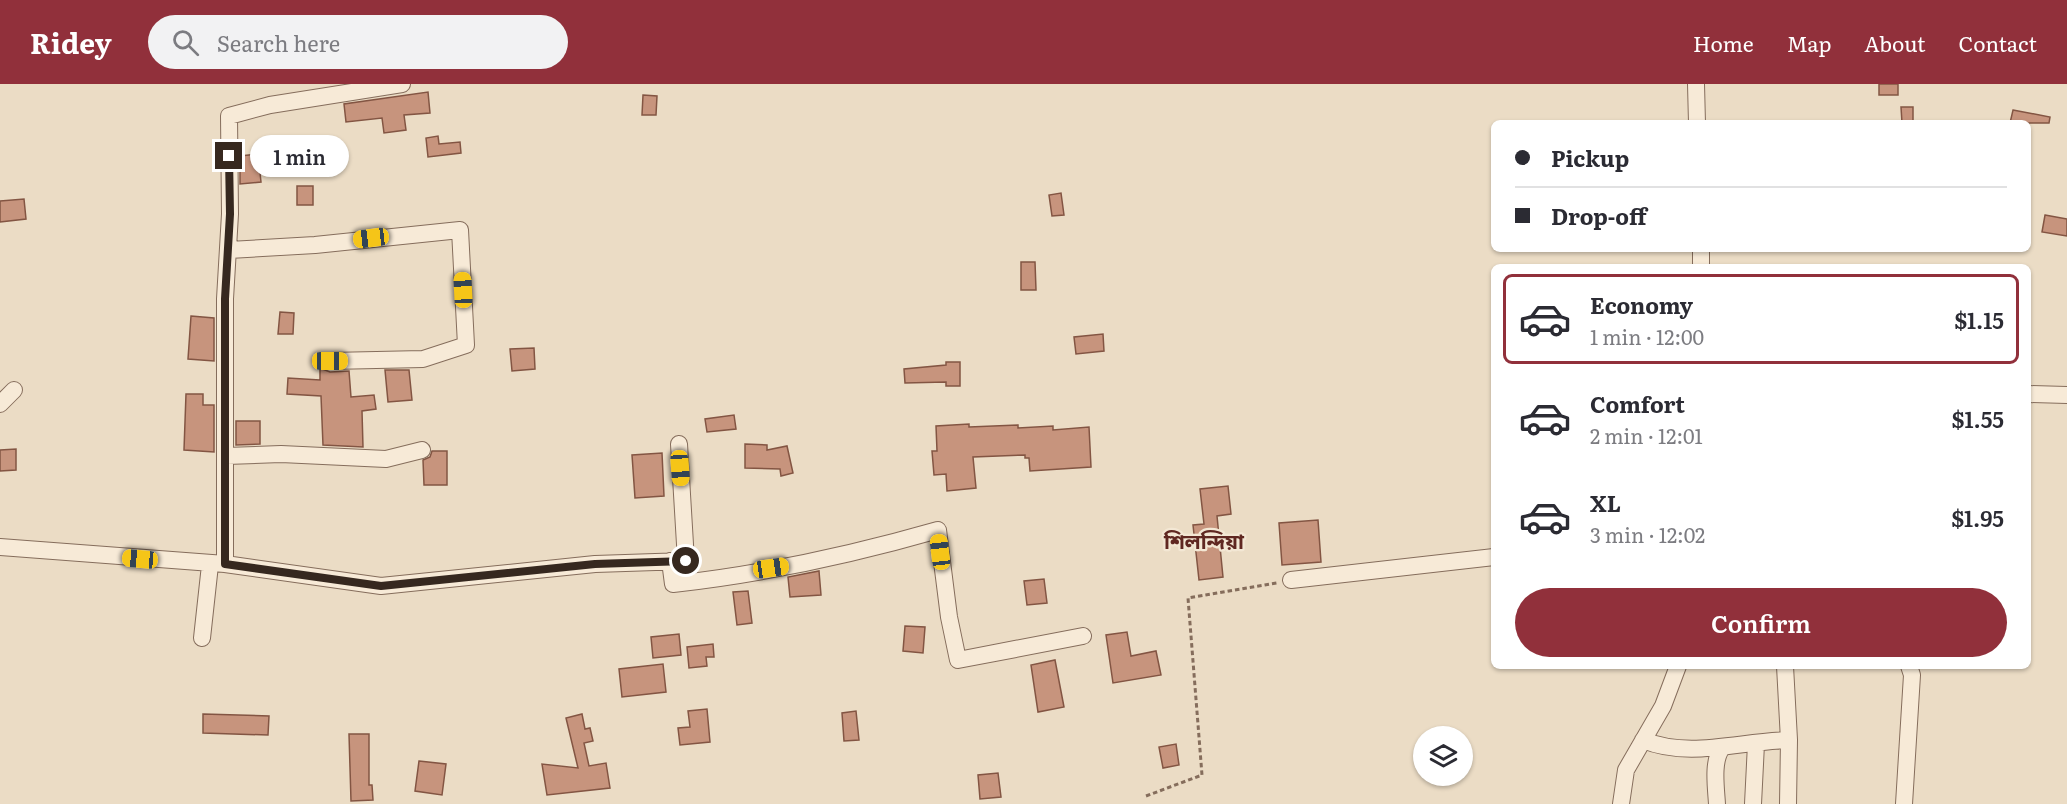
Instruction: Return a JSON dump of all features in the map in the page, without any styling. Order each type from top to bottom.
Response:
[{"type":"street","points":[[202,638],[218,564],[226,456],[225,299],[229,250],[229,116],[270,105],[402,84]]},
{"type":"street","points":[[1696,84],[1697,120]]},
{"type":"street","points":[[229,250],[315,245],[460,230],[466,345],[423,359],[330,361]]},
{"type":"street","points":[[0,404],[14,390]]},
{"type":"street","points":[[2031,394],[2067,395]]},
{"type":"street","points":[[0,547],[218,564],[381,586],[595,564],[686,561],[679,444]]},
{"type":"street","points":[[226,456],[280,454],[386,459],[422,450]]},
{"type":"street","points":[[670,561],[673,584],[730,578],[870,550],[938,530],[949,617],[958,660],[1083,636]]},
{"type":"street","points":[[1291,580],[1491,557]]},
{"type":"street","points":[[1621,804],[1626,770],[1663,706],[1677,669]]},
{"type":"street","points":[[1785,669],[1789,740],[1788,804]]},
{"type":"street","points":[[1904,804],[1912,675],[1910,669]]},
{"type":"street","points":[[1642,740],[1669,748],[1722,748],[1789,740]]},
{"type":"street","points":[[1753,804],[1756,744]]},
{"type":"street","points":[[1717,804],[1717,754],[1722,748]]},
{"type":"path","points":[[1146,796],[1202,774],[1188,598],[1291,580]]},
{"type":"building","points":[[1879,84],[1898,84],[1898,95],[1879,95]]},
{"type":"building","points":[[428,92],[430,113],[404,115],[406,130],[384,133],[382,118],[346,122],[344,104]]},
{"type":"building","points":[[643,95],[657,96],[656,115],[642,115]]},
{"type":"building","points":[[1901,107],[1913,107],[1913,120],[1902,120]]},
{"type":"building","points":[[2013,110],[2050,117],[2049,123],[2011,120]]},
{"type":"building","points":[[438,136],[439,144],[460,142],[461,153],[428,157],[426,138]]},
{"type":"building","points":[[258,154],[261,182],[240,184],[240,156]]},
{"type":"building","points":[[297,186],[313,186],[313,205],[297,205]]},
{"type":"building","points":[[1061,193],[1064,215],[1052,216],[1049,195]]},
{"type":"building","points":[[24,199],[26,219],[0,222],[0,201]]},
{"type":"building","points":[[2045,215],[2067,219],[2067,236],[2042,232]]},
{"type":"building","points":[[1021,262],[1035,262],[1036,290],[1021,290]]},
{"type":"building","points":[[280,312],[294,313],[293,334],[278,334]]},
{"type":"building","points":[[191,316],[214,318],[214,361],[188,359]]},
{"type":"building","points":[[1103,334],[1104,351],[1076,354],[1074,337]]},
{"type":"building","points":[[534,348],[535,369],[512,371],[510,349]]},
{"type":"building","points":[[946,362],[960,362],[960,386],[946,386],[946,382],[905,383],[904,369],[946,365]]},
{"type":"building","points":[[320,368],[330,372],[349,371],[351,397],[374,395],[376,409],[362,411],[363,447],[323,445],[321,396],[287,394],[288,378],[320,380]]},
{"type":"building","points":[[385,370],[409,370],[412,400],[388,402]]},
{"type":"building","points":[[186,394],[203,394],[203,405],[214,405],[214,452],[184,450]]},
{"type":"building","points":[[734,415],[736,429],[707,432],[705,419]]},
{"type":"building","points":[[236,421],[260,421],[260,444],[236,445]]},
{"type":"building","points":[[969,424],[969,427],[1053,426],[1053,430],[1089,427],[1091,467],[1030,471],[1029,458],[1025,458],[1025,455],[973,457],[976,488],[947,491],[946,474],[934,475],[932,451],[937,451],[936,426]]},
{"type":"building","points":[[745,444],[767,445],[767,450],[787,446],[793,473],[781,476],[780,469],[745,468]]},
{"type":"building","points":[[16,449],[16,470],[0,471],[0,450]]},
{"type":"building","points":[[432,451],[447,451],[447,485],[424,485],[423,460],[430,457]]},
{"type":"building","points":[[662,453],[664,496],[635,498],[632,455]]},
{"type":"building","points":[[1228,486],[1231,514],[1217,516],[1223,577],[1199,580],[1193,525],[1204,524],[1200,489]]},
{"type":"building","points":[[1318,520],[1321,562],[1282,565],[1279,523]]},
{"type":"building","points":[[819,571],[821,595],[790,597],[788,577]]},
{"type":"building","points":[[1044,579],[1047,603],[1027,605],[1024,581]]},
{"type":"building","points":[[748,591],[752,623],[737,625],[733,592]]},
{"type":"building","points":[[905,626],[925,627],[923,653],[903,651]]},
{"type":"building","points":[[1127,632],[1131,656],[1156,651],[1161,675],[1113,683],[1106,635]]},
{"type":"building","points":[[679,634],[681,655],[653,658],[651,637]]},
{"type":"building","points":[[713,644],[714,657],[706,657],[707,666],[689,668],[687,647]]},
{"type":"building","points":[[1055,660],[1064,707],[1038,712],[1031,665]]},
{"type":"building","points":[[663,664],[666,692],[622,697],[619,669]]},
{"type":"building","points":[[707,709],[710,742],[680,745],[678,728],[690,727],[688,711]]},
{"type":"building","points":[[856,711],[859,740],[844,741],[842,713]]},
{"type":"building","points":[[203,714],[269,716],[268,735],[203,733]]},
{"type":"building","points":[[582,714],[585,729],[590,728],[593,741],[584,743],[589,766],[606,763],[610,788],[547,795],[542,764],[578,768],[566,718]]},
{"type":"building","points":[[349,734],[369,734],[369,785],[372,785],[373,800],[351,801]]},
{"type":"building","points":[[1176,744],[1179,765],[1163,768],[1159,747]]},
{"type":"building","points":[[419,761],[446,764],[442,795],[415,791]]},
{"type":"building","points":[[998,773],[1001,797],[980,799],[978,775]]},
{"type":"district","name":"শিলন্দিয়া","points":[[1204,542]]},
{"type":"route","points":[[229,156],[229,250],[225,299],[225,564],[381,586],[595,564],[686,561]]}]
